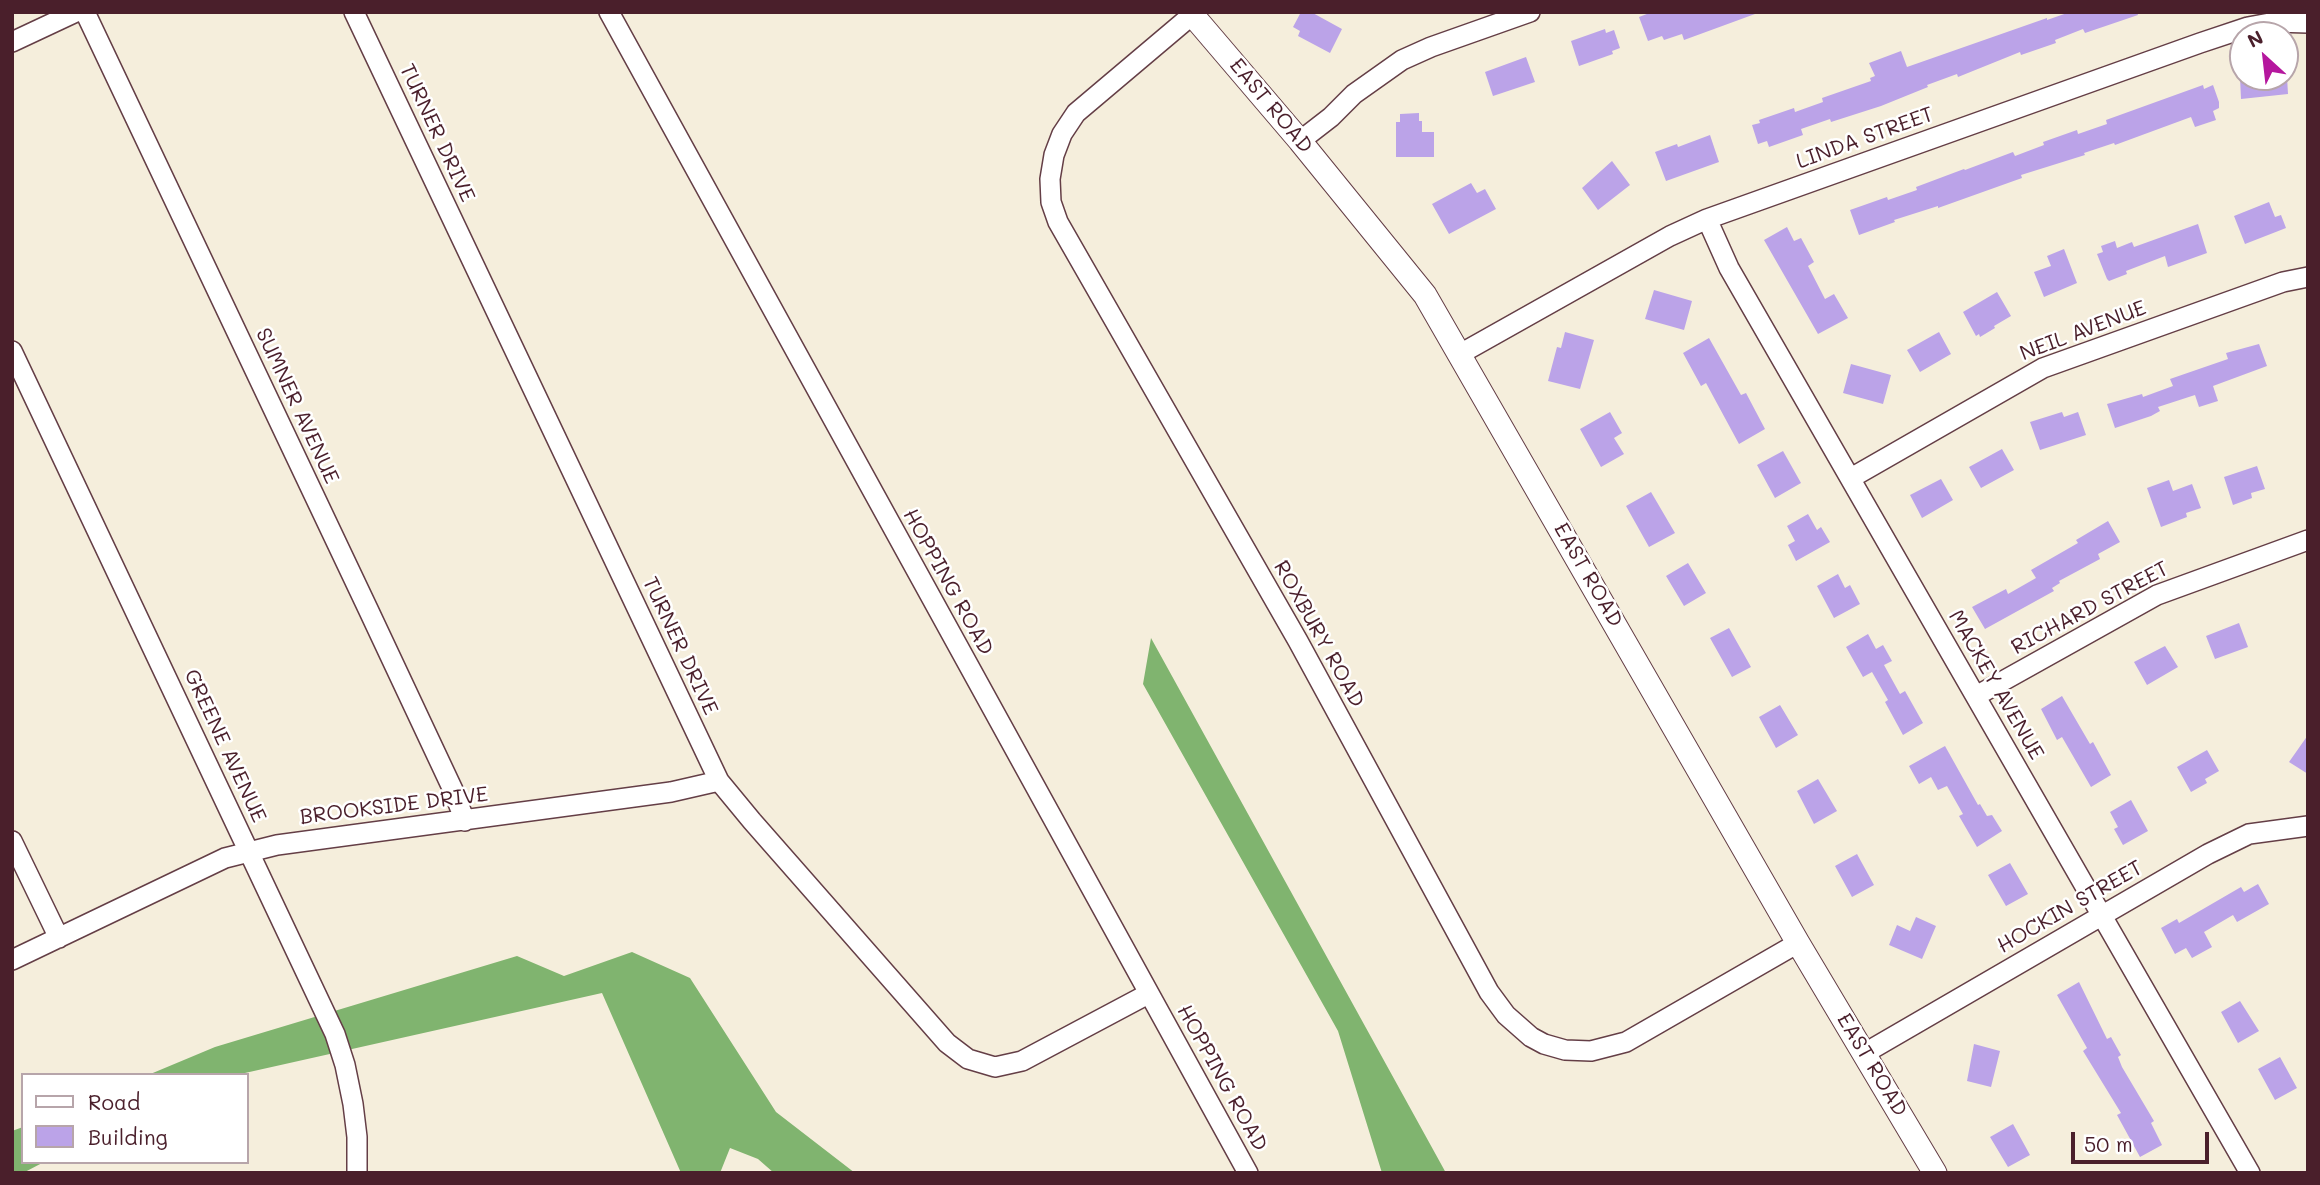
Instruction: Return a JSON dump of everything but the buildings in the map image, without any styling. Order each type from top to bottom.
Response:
[{"type":"street","points":[[12,41],[76,12]]},
{"type":"street","name":"SUMNER AVENUE","points":[[85,12],[368,609],[465,821]]},
{"type":"street","name":"TURNER DRIVE","points":[[354,12],[719,781],[947,1043],[968,1059],[995,1067],[1022,1061],[1148,994]]},
{"type":"street","name":"HOPPING ROAD","points":[[609,12],[1248,1173]]},
{"type":"street","points":[[1300,141],[1354,94],[1402,60],[1530,12]]},
{"type":"street","name":"EAST ROAD","points":[[1191,14],[1300,141],[1425,295],[1932,1172]]},
{"type":"street","name":"ROXBURY ROAD","points":[[1191,14],[1076,113],[1062,134],[1054,155],[1050,179],[1051,202],[1058,222],[1298,640],[1489,992],[1506,1015],[1531,1037],[1565,1050],[1591,1051],[1626,1042],[1798,943]]},
{"type":"street","name":"LINDA STREET","points":[[1460,354],[1670,236],[1707,219],[2248,27],[2275,22],[2308,23]]},
{"type":"street","name":"MACKEY AVENUE","points":[[1707,219],[1729,268],[2250,1173]]},
{"type":"street","name":"NEIL AVENUE","points":[[1851,478],[2043,368],[2283,282],[2308,277]]},
{"type":"street","name":"GREENE AVENUE","points":[[12,351],[335,1034],[354,1115],[357,1173]]},
{"type":"street","name":"RICHARD STREET","points":[[1976,696],[2157,595],[2308,540]]},
{"type":"street","name":"BROOKSIDE DRIVE","points":[[12,960],[225,858],[276,845],[671,792],[719,781]]},
{"type":"street","name":"HOCKIN STREET","points":[[1865,1053],[2208,854],[2249,834],[2308,826]]},
{"type":"street","points":[[12,841],[58,938]]},
{"type":"green space","points":[[1151,638],[1446,1173],[1382,1173],[1338,1031],[1143,684]]},
{"type":"green space","points":[[632,952],[690,978],[776,1112],[855,1173],[774,1173],[758,1159],[730,1148],[720,1173],[681,1173],[602,993],[245,1073],[153,1073],[215,1047],[517,956],[564,976]]},
{"type":"green space","points":[[21,1128],[21,1164],[40,1164],[23,1173],[12,1173],[12,1131]]}]
